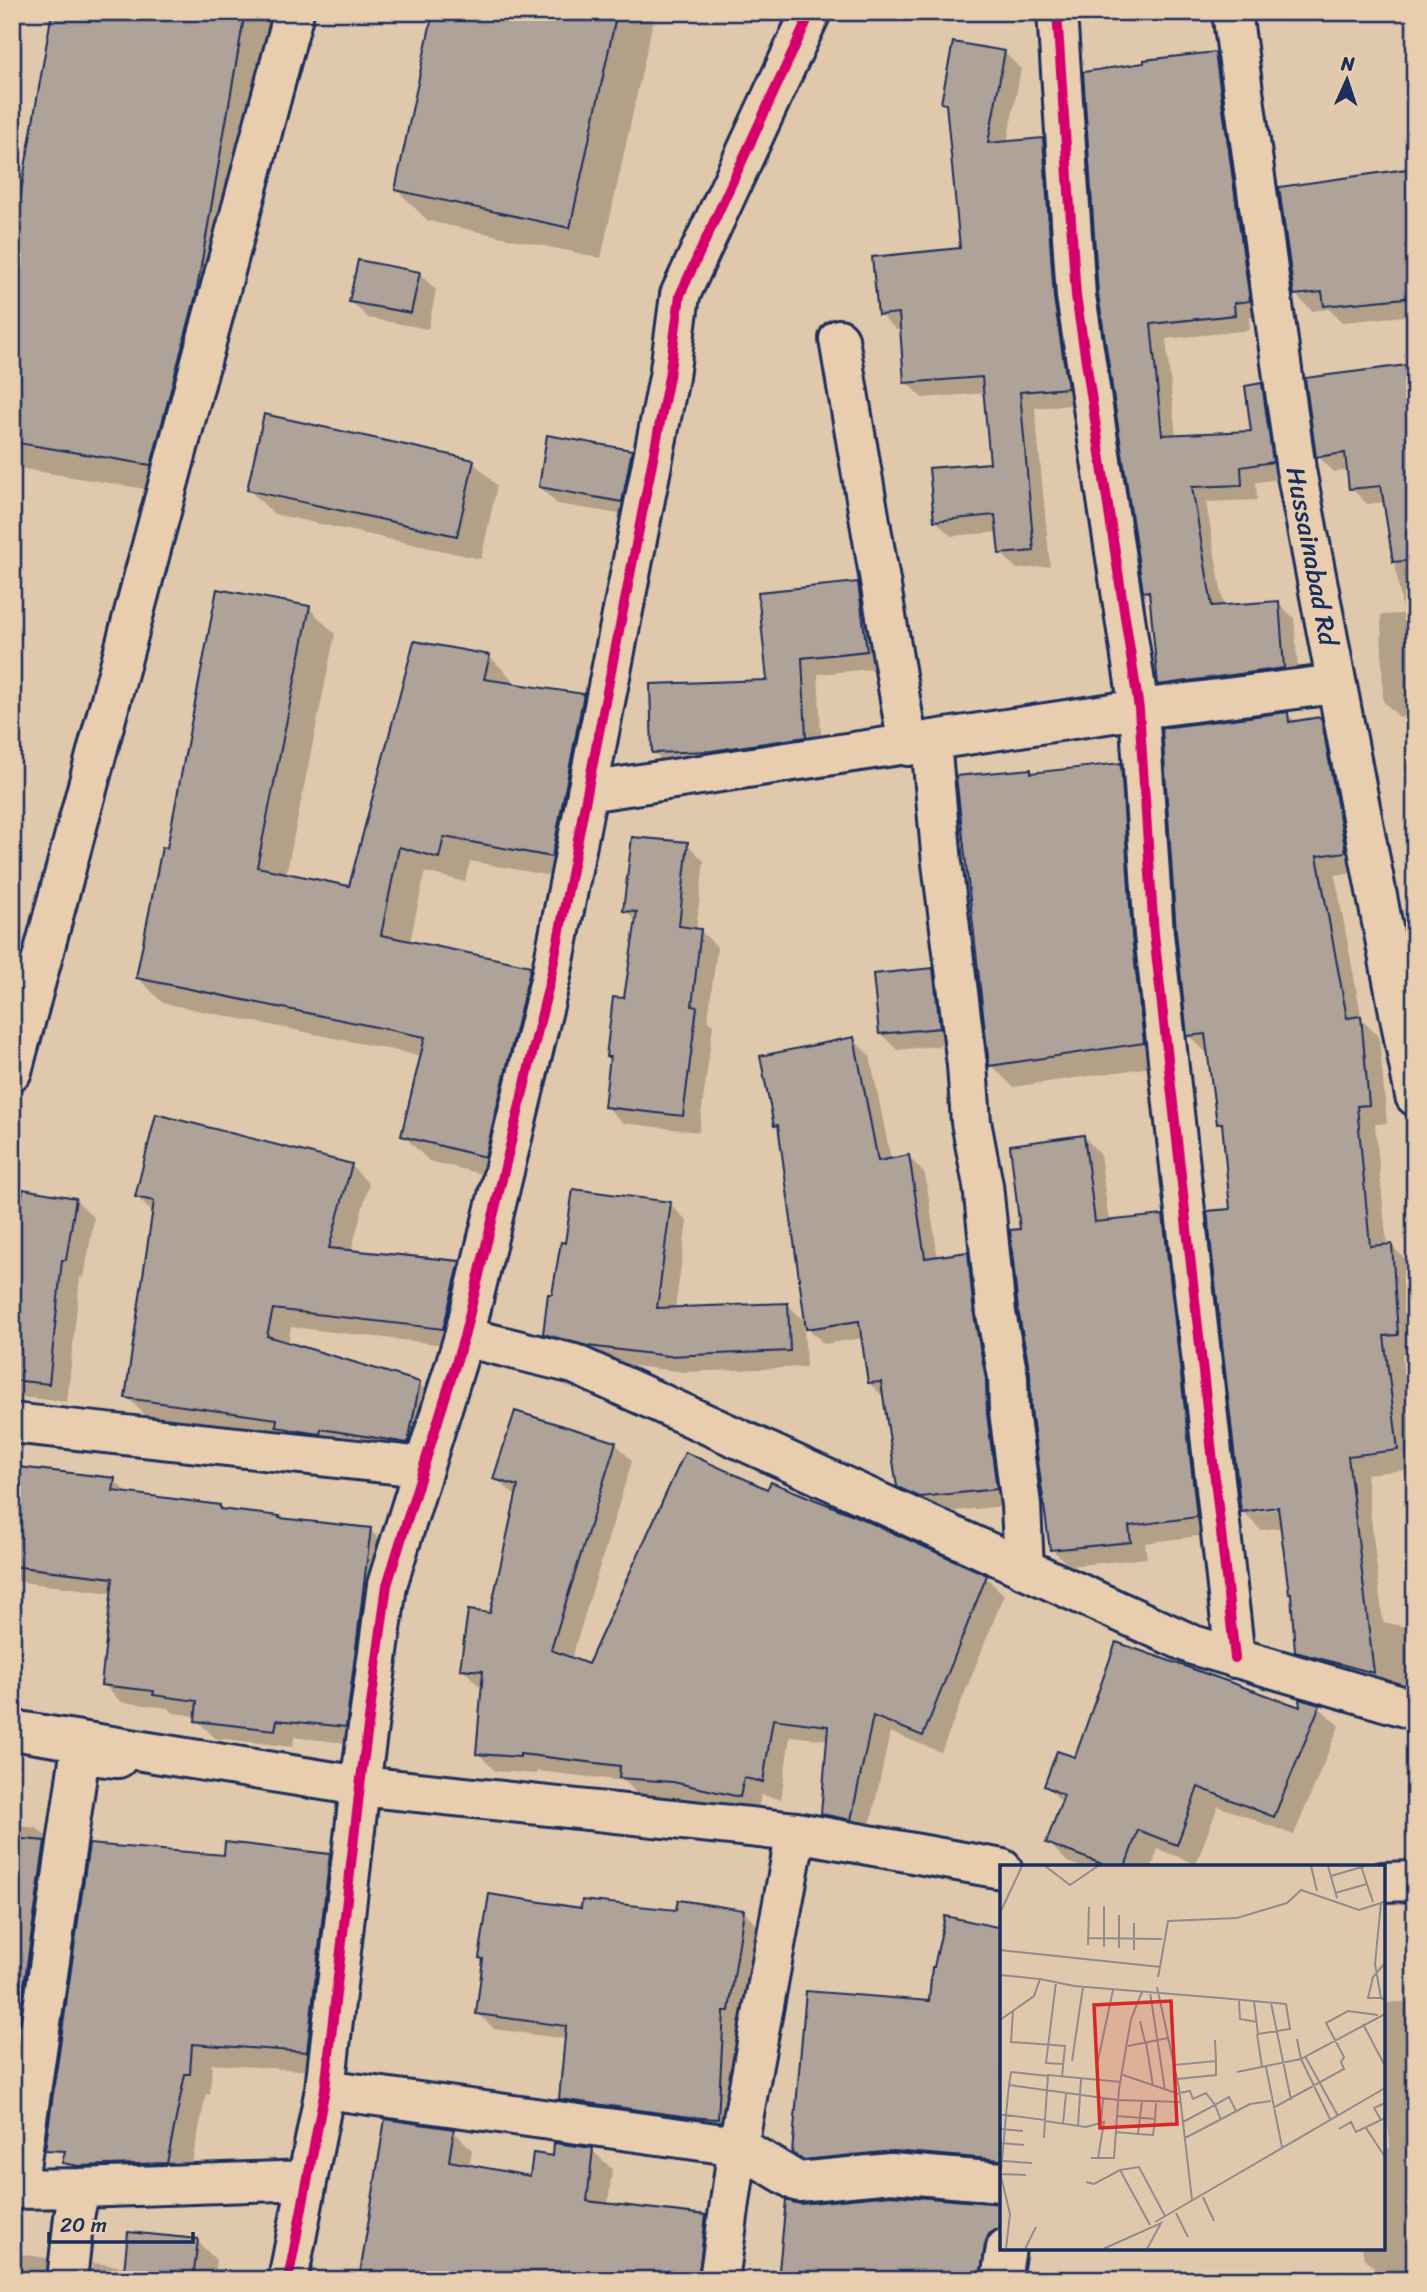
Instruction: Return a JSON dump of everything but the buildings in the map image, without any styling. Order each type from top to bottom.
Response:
[{"type":"street","points":[[12,1071],[294,12]]},
{"type":"street","points":[[288,2280],[325,2089],[360,1786],[387,1584],[464,1337],[551,975],[669,377],[680,295],[811,12]]},
{"type":"street","points":[[1057,12],[1076,296],[1139,709],[1154,934],[1235,1658]]},
{"type":"street","name":"Hussainabad Rd","points":[[1232,12],[1296,470],[1415,1096]]},
{"type":"street","points":[[839,339],[942,863],[967,1065],[971,1122],[985,1195],[996,1313],[1008,1377],[1009,1411],[1021,1505],[1024,1569]]},
{"type":"street","points":[[587,792],[1139,709],[1336,684]]},
{"type":"street","points":[[464,1337],[574,1364],[1193,1645],[1415,1710]]},
{"type":"street","points":[[12,1423],[423,1466]]},
{"type":"street","points":[[12,1730],[360,1786]]},
{"type":"street","points":[[307,2180],[15,2188],[80,1754],[796,1832],[1000,1869]]},
{"type":"street","points":[[719,2280],[738,2146],[796,1832]]},
{"type":"street","points":[[1385,1882],[1415,1881]]},
{"type":"street","points":[[325,2089],[738,2146],[798,2182],[891,2173],[1000,2182]]},
{"type":"street","points":[[67,2280],[80,2188]]},
{"type":"street","points":[[1001,2280],[1006,2250]]},
{"type":"cycle path","points":[[288,2280],[325,2089],[360,1786],[387,1585],[464,1337],[551,976],[669,377],[680,295],[811,12]]},
{"type":"cycle path","points":[[1057,12],[1076,296],[1139,709],[1154,934],[1235,1658]]}]
